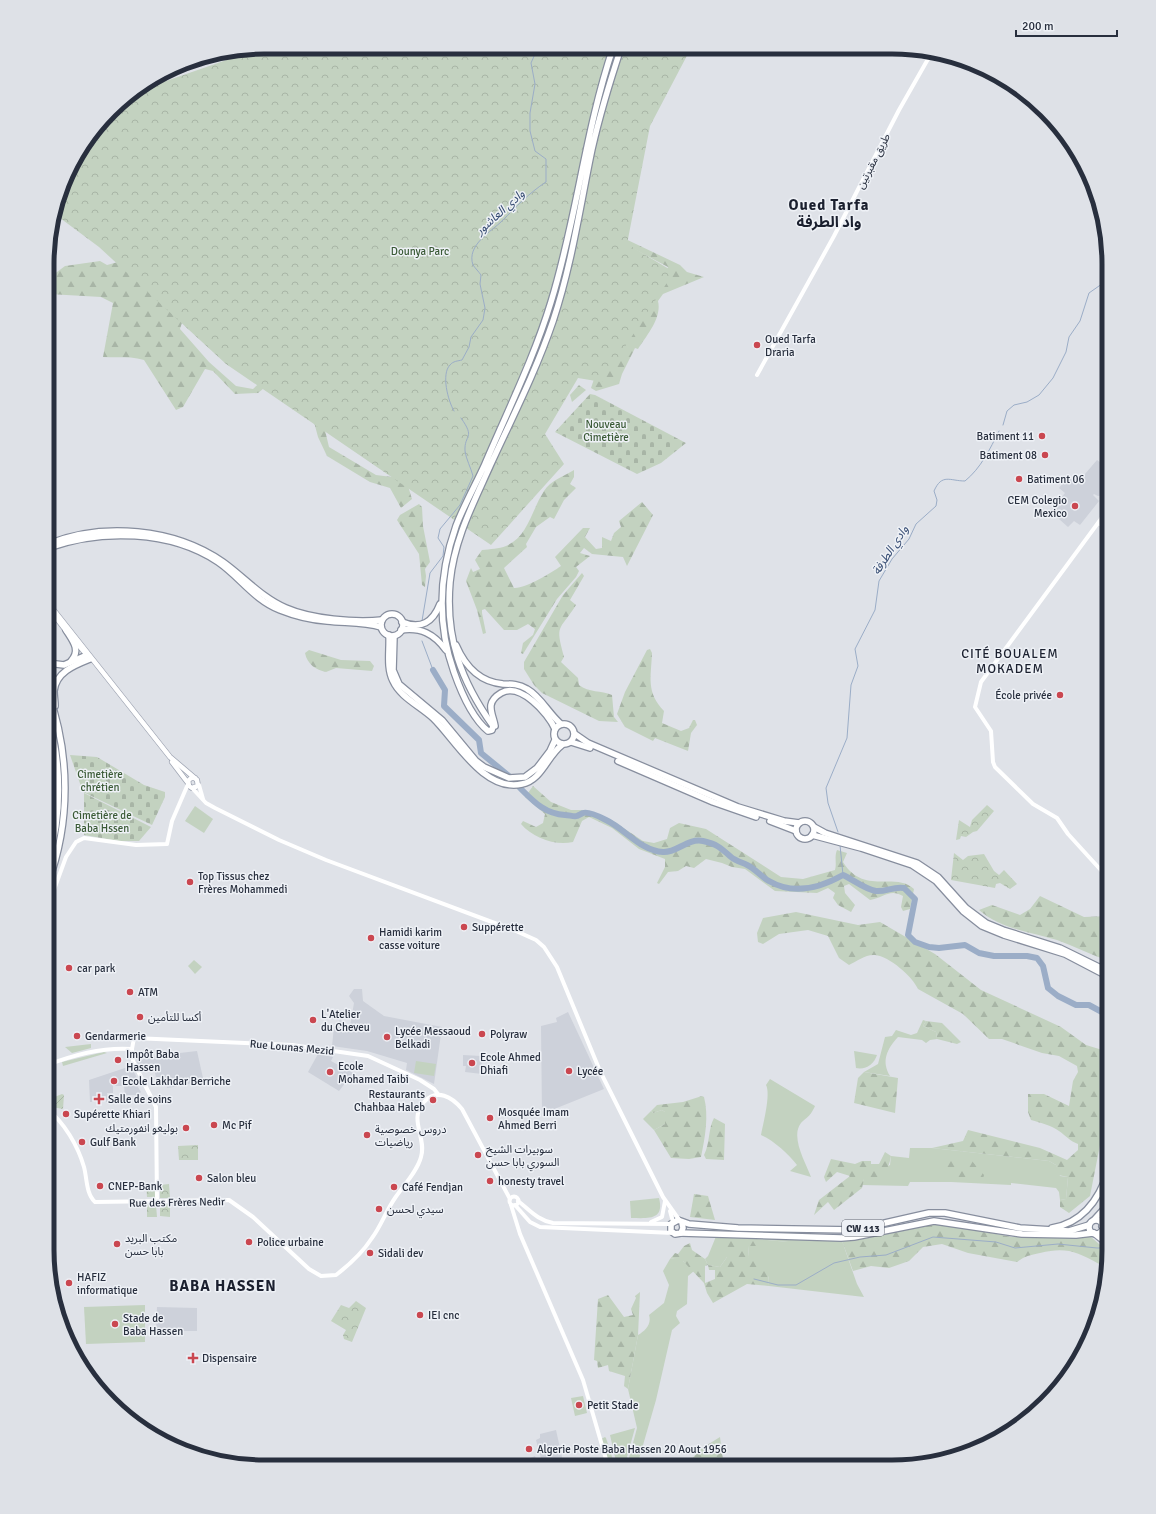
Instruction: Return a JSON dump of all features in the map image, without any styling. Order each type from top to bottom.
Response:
[{"type":"highway","points":[[555,729],[550,721],[528,697],[521,692],[512,690],[500,694],[492,703],[491,712],[495,725],[491,731],[487,731],[468,702],[456,678],[447,651],[441,600],[446,564],[456,525],[526,369],[549,309],[566,246],[591,123],[611,54]]},
{"type":"highway","points":[[493,728],[466,682],[456,658],[452,635],[450,591],[456,548],[468,515],[531,377],[553,319],[576,237],[598,124],[619,54]]},
{"type":"highway","points":[[54,542],[72,536],[106,531],[146,534],[172,538],[189,543],[211,554],[263,595],[286,608],[330,618],[382,620]]},
{"type":"highway","points":[[54,546],[71,540],[99,536],[152,539],[176,543],[198,551],[218,563],[255,596],[279,610],[311,619],[381,627]]},
{"type":"highway","points":[[392,636],[384,632],[381,627],[382,620],[386,616],[393,614],[400,618],[402,622],[414,626],[426,623],[435,614],[441,600]]},
{"type":"highway","points":[[401,630],[402,622]]},
{"type":"highway","points":[[392,636],[401,630],[417,629],[426,632],[438,640],[447,651]]},
{"type":"highway","points":[[66,630],[77,649],[74,658],[67,664]]},
{"type":"highway","points":[[452,635],[464,662],[476,674],[490,681],[516,684],[525,687],[561,724],[571,726],[575,734],[588,743],[728,803],[784,821],[799,823],[806,821],[828,834],[900,856],[917,863],[938,877],[966,908],[986,923],[1060,948],[1102,969]]},
{"type":"highway","points":[[392,636],[393,670],[399,684],[442,720],[476,760],[484,767],[509,778],[525,777],[535,770],[550,751],[555,740],[555,729],[561,724]]},
{"type":"highway","points":[[392,636],[390,672],[395,685],[403,694],[433,718],[466,757],[484,773],[509,784],[520,785],[539,774],[554,753],[562,745],[571,742],[584,746],[713,802],[796,831],[799,836],[803,838],[807,838],[812,835],[861,848],[912,865],[936,881],[963,911],[982,926],[1004,935],[1065,954],[1102,973]]},
{"type":"highway","points":[[54,665],[58,666],[67,664],[88,657]]},
{"type":"highway","points":[[54,862],[63,822],[65,789],[62,748],[54,710],[54,689],[60,677],[88,657]]},
{"type":"highway","points":[[571,742],[575,734]]},
{"type":"highway","points":[[555,740],[562,745]]},
{"type":"highway","points":[[54,745],[58,788],[54,834]]},
{"type":"highway","points":[[796,831],[799,823]]},
{"type":"highway","points":[[812,835],[814,827]]},
{"type":"highway","points":[[1041,1230],[1063,1226],[1083,1215],[1098,1195],[1102,1186]]},
{"type":"highway","points":[[1041,1230],[1073,1230],[1089,1225],[1102,1211]]},
{"type":"highway","name":"CW 113","points":[[681,1222],[773,1229],[854,1230],[929,1213],[945,1213],[1001,1225],[1041,1230]]},
{"type":"highway","points":[[681,1233],[683,1228],[681,1222],[672,1223],[670,1229],[673,1233],[841,1238],[854,1237],[934,1221],[1022,1234],[1076,1235],[1094,1233],[1102,1228],[1100,1222],[1094,1220]]},
{"type":"highway","points":[[1089,1225],[1090,1230],[1102,1239]]},
{"type":"main road","points":[[54,611],[170,757],[195,778],[199,785],[193,789],[188,784],[54,615]]},
{"type":"main road","points":[[188,784],[191,778],[195,778]]},
{"type":"street","name":"طريق مقبرتين","points":[[757,375],[834,236],[899,110],[929,57]]},
{"type":"street","points":[[1102,517],[981,682],[976,707],[991,731],[993,762],[995,766],[1033,804],[1057,818],[1068,834],[1102,871]]},
{"type":"street","points":[[1087,537],[1092,535],[1102,523]]},
{"type":"street","points":[[54,890],[66,858],[76,842],[84,838],[136,845],[167,844],[172,821],[188,784]]},
{"type":"street","points":[[199,785],[203,799]]},
{"type":"street","points":[[182,799],[193,789],[215,808],[300,849],[430,900],[516,931],[536,940],[544,947],[557,967],[600,1071],[669,1208],[681,1222]]},
{"type":"street","name":"Rue Lounas Mezid","points":[[132,1049],[134,1038],[292,1045],[368,1056],[420,1080],[434,1089],[438,1094]]},
{"type":"street","points":[[54,1063],[96,1051],[132,1049],[134,1065],[155,1104],[157,1128],[157,1202]]},
{"type":"street","points":[[438,1094],[452,1098],[462,1109],[502,1187],[530,1222],[540,1228],[673,1233]]},
{"type":"street","name":"Rue des Frères Nedir","points":[[54,1115],[59,1120],[77,1150],[84,1167],[90,1196],[95,1202],[229,1200],[253,1217],[309,1269],[321,1276],[336,1275],[372,1239],[384,1214],[419,1163],[422,1150],[417,1113],[427,1099],[438,1094]]},
{"type":"street","points":[[511,1198],[517,1198],[515,1204],[520,1234],[583,1380],[606,1460]]},
{"type":"street","points":[[640,1224],[656,1222],[662,1217],[665,1200]]},
{"type":"street","points":[[515,1204],[543,1221],[553,1223],[672,1223],[669,1208]]},
{"type":"shaded area","name":"CEM Colegio Mexico","points":[[1097,460],[1102,464],[1102,495],[1093,495],[1099,501],[1080,525],[1074,521],[1068,527],[1050,511],[1065,493],[1059,488],[1068,477],[1076,482],[1079,481]]},
{"type":"shaded area","name":"Lycée Messaoud Belkadi","points":[[354,989],[362,989],[363,1001],[384,1016],[442,1027],[434,1084],[406,1070],[407,1063],[367,1051],[332,1046],[334,1027],[340,1020],[350,1026],[354,1003],[349,996]]},
{"type":"shaded area","name":"Lycée","points":[[568,1012],[604,1089],[542,1114],[541,1026],[557,1022],[556,1018]]},
{"type":"shaded area","points":[[197,1051],[203,1078],[186,1085],[167,1088],[164,1077],[156,1077],[153,1065],[138,1066],[136,1058]]},
{"type":"shaded area","name":"Ecole Mohamed Taibi","points":[[318,1054],[333,1057],[331,1061],[353,1073],[339,1091],[308,1072]]},
{"type":"shaded area","name":"Ecole Ahmed Dhiafi","points":[[463,1055],[481,1056],[482,1066],[479,1069],[482,1069],[482,1074],[465,1072],[466,1066],[463,1066]]},
{"type":"shaded area","name":"Ecole Lakhdar Berriche","points":[[131,1066],[139,1082],[136,1084],[141,1092],[138,1095],[125,1095],[124,1086],[113,1086],[113,1093],[107,1093],[108,1102],[90,1102],[89,1080]]},
{"type":"shaded area","points":[[157,1307],[197,1308],[197,1331],[156,1331]]},
{"type":"shaded area","points":[[556,1430],[563,1460],[541,1460],[536,1440],[540,1438],[540,1434]]},
{"type":"shaded area","points":[[535,1456],[536,1460],[526,1460]]},
{"type":"green space","name":"Dounya Parc","points":[[250,54],[688,54],[650,126],[627,244],[674,272],[602,382],[578,378],[545,434],[564,464],[491,545],[226,364],[99,247],[59,217],[70,183],[89,147],[115,115],[136,97],[153,86],[240,55]]},
{"type":"green space","points":[[227,202],[234,223],[235,250],[225,254],[222,257],[218,268],[218,279],[186,310],[180,329],[209,362],[236,386],[253,389],[271,372],[285,383],[301,392],[316,407],[324,426],[329,447],[376,475],[400,478],[408,486],[412,499],[401,508],[390,488],[370,482],[327,456],[318,437],[310,407],[295,394],[274,380],[258,393],[235,394],[213,371],[205,369],[183,407],[176,410],[144,360],[103,357],[113,303],[101,297],[54,294],[54,274],[65,266],[100,261],[107,265],[129,259],[149,267],[187,291],[199,282],[199,265],[183,254],[185,251],[201,253]]},
{"type":"green space","points":[[615,234],[680,265],[687,272],[704,277],[663,294],[658,301],[659,307],[656,320],[638,349],[635,348],[622,374],[619,384],[596,391],[591,388],[598,367],[666,273],[668,267],[621,242]]},
{"type":"green space","points":[[579,385],[586,390],[572,402],[570,395]]},
{"type":"green space","name":"Nouveau Cimetière","points":[[590,394],[595,395],[686,443],[661,463],[637,474],[555,432]]},
{"type":"green space","points":[[574,470],[574,477],[570,484],[576,488],[564,500],[554,519],[550,517],[536,527],[526,544],[527,547],[504,568],[514,588],[525,586],[561,566],[555,557],[583,528],[590,528],[585,537],[596,549],[602,548],[602,537],[611,541],[614,533],[621,527],[619,521],[642,502],[653,515],[627,566],[623,557],[592,554],[584,548],[580,553],[590,556],[576,567],[579,571],[576,577],[557,599],[523,654],[521,653],[523,643],[533,635],[535,629],[528,624],[517,630],[504,630],[485,609],[482,610],[482,613],[486,633],[483,634],[477,610],[466,581],[471,568],[473,572],[480,569],[475,560],[482,550],[506,546],[520,536],[547,487]]},
{"type":"green space","points":[[419,504],[422,507],[423,526],[430,562],[425,569],[425,587],[422,585],[419,554],[397,520],[400,515]]},
{"type":"green space","points":[[582,573],[584,576],[570,600],[576,605],[560,628],[559,633],[564,657],[561,662],[578,678],[579,685],[583,688],[612,695],[614,717],[618,722],[599,721],[542,693],[534,685],[524,669],[524,662],[563,595]]},
{"type":"green space","points":[[650,649],[652,653],[652,691],[658,704],[664,711],[662,723],[681,731],[689,728],[693,720],[695,720],[697,725],[691,733],[688,751],[655,738],[653,741],[625,727],[617,714],[625,692],[647,650]]},
{"type":"green space","points":[[309,650],[341,660],[370,661],[374,666],[372,671],[336,668],[326,672],[315,668],[310,663],[305,653]]},
{"type":"green space","name":"Cimetière chrétien","points":[[70,755],[97,757],[144,785],[165,792],[165,797],[152,825],[83,792]]},
{"type":"green space","points":[[533,786],[551,802],[571,810],[583,810],[610,819],[643,841],[654,843],[667,839],[670,828],[679,823],[706,829],[781,877],[803,879],[835,870],[837,850],[847,853],[843,862],[851,872],[860,878],[879,882],[898,882],[906,884],[914,889],[910,909],[903,911],[901,907],[903,896],[890,893],[870,900],[849,884],[844,886],[845,893],[855,905],[851,912],[838,905],[833,898],[835,893],[828,888],[817,893],[775,891],[745,869],[732,867],[706,859],[694,868],[686,866],[678,871],[668,872],[659,884],[657,883],[665,867],[665,859],[639,849],[612,828],[589,817],[582,821],[573,842],[552,842],[538,837],[526,829],[521,824],[523,821],[536,827],[543,823],[545,814],[525,797]]},
{"type":"green space","name":"Cimetière de Baba Hssen","points":[[84,793],[151,827],[139,841],[119,841],[84,835]]},
{"type":"green space","points":[[987,805],[994,811],[977,831],[966,837],[961,836],[960,839],[956,840],[959,820],[970,827],[972,820]]},
{"type":"green space","points":[[195,806],[213,819],[204,833],[185,821]]},
{"type":"green space","points":[[954,853],[963,860],[968,856],[984,854],[994,871],[999,875],[1004,870],[1017,884],[1010,889],[1000,883],[996,884],[995,888],[951,880]]},
{"type":"green space","points":[[1040,896],[1084,917],[1102,916],[1102,958],[1057,940],[1006,926],[979,910],[992,905],[1020,915],[1030,909]]},
{"type":"green space","points":[[796,912],[858,925],[880,922],[935,954],[981,990],[1061,1027],[1086,1045],[1102,1050],[1102,1144],[1100,1145],[1090,1196],[1069,1213],[1060,1207],[1060,1200],[1066,1199],[1068,1177],[1058,1175],[1056,1165],[1049,1161],[932,1148],[963,1141],[968,1130],[1040,1148],[1067,1160],[1078,1150],[1078,1144],[1053,1127],[1031,1120],[1028,1112],[1028,1094],[1044,1094],[1069,1106],[1073,1081],[1078,1072],[1077,1066],[1059,1056],[1042,1053],[1002,1039],[989,1039],[963,1014],[918,989],[906,973],[881,956],[868,956],[849,965],[839,958],[828,936],[808,930],[779,934],[763,944],[758,942],[757,933],[763,918]]},
{"type":"green space","points":[[194,960],[202,967],[195,974],[188,966]]},
{"type":"green space","points":[[923,1020],[926,1021],[923,1026],[936,1032],[937,1039],[930,1040],[926,1043],[922,1040],[898,1037],[886,1055],[887,1071],[890,1076],[864,1072],[878,1064],[885,1037],[892,1036],[896,1030],[911,1035],[917,1033]]},
{"type":"green space","points":[[926,1021],[942,1023],[961,1042],[957,1044],[937,1039],[936,1032],[923,1026]]},
{"type":"green space","points":[[91,1044],[91,1048],[72,1053],[65,1047]]},
{"type":"green space","points":[[854,1051],[877,1055],[869,1066],[856,1068]]},
{"type":"green space","points":[[104,1052],[107,1053],[63,1066],[62,1062]]},
{"type":"green space","points":[[416,1061],[436,1064],[434,1076],[414,1073]]},
{"type":"green space","points":[[864,1072],[898,1078],[895,1113],[854,1103],[858,1078]]},
{"type":"green space","points":[[770,1079],[815,1106],[810,1114],[801,1123],[797,1135],[800,1150],[811,1177],[790,1171],[797,1165],[794,1161],[776,1144],[761,1135],[768,1095],[766,1085]]},
{"type":"green space","points":[[62,1094],[64,1095],[63,1109],[54,1107],[54,1097]]},
{"type":"green space","points":[[702,1096],[704,1097],[706,1119],[701,1157],[689,1159],[671,1158],[654,1130],[665,1124],[665,1112],[662,1110],[653,1113],[651,1111],[657,1105],[683,1102]]},
{"type":"green space","points":[[662,1110],[665,1112],[665,1124],[654,1130],[643,1119],[651,1111],[653,1113]]},
{"type":"green space","points":[[714,1118],[725,1124],[724,1160],[706,1159],[704,1155]]},
{"type":"green space","points":[[198,1145],[198,1160],[179,1160],[178,1146]]},
{"type":"green space","points":[[910,1148],[932,1148],[1049,1161],[1056,1165],[1060,1176],[1068,1177],[1066,1199],[1060,1200],[1059,1192],[1056,1188],[1011,1183],[1011,1185],[951,1182],[910,1182],[908,1186],[862,1185],[864,1179],[890,1165],[891,1156],[909,1158]]},
{"type":"green space","points":[[885,1152],[891,1156],[889,1165],[885,1172],[870,1181],[864,1179],[862,1188],[834,1210],[828,1202],[814,1215],[819,1200],[850,1176],[837,1172],[826,1182],[824,1177],[831,1159],[855,1164],[862,1161],[871,1161],[871,1164],[879,1164]]},
{"type":"green space","points":[[950,1159],[972,1161],[984,1175],[983,1179],[946,1176],[944,1171]]},
{"type":"green space","points":[[146,1183],[156,1183],[156,1197],[147,1197]]},
{"type":"green space","points":[[169,1184],[170,1198],[160,1198],[160,1185]]},
{"type":"green space","points":[[694,1194],[708,1196],[715,1220],[690,1217]]},
{"type":"green space","points":[[659,1198],[659,1211],[653,1217],[631,1218],[630,1201]]},
{"type":"green space","points":[[147,1204],[156,1205],[157,1217],[147,1217]]},
{"type":"green space","points":[[160,1204],[170,1204],[170,1217],[160,1216]]},
{"type":"green space","points":[[934,1222],[1012,1237],[1091,1237],[1102,1247],[1102,1259],[1099,1264],[1077,1253],[1057,1250],[1033,1254],[1017,1262],[968,1253],[942,1244],[923,1247],[909,1261],[889,1268],[871,1266],[853,1271],[842,1241]]},
{"type":"green space","points":[[717,1234],[727,1234],[727,1257],[720,1267],[708,1265],[705,1259],[708,1256]]},
{"type":"green space","points":[[727,1234],[788,1236],[788,1242],[757,1239],[756,1246],[749,1246],[748,1257],[768,1260],[769,1286],[747,1284],[713,1303],[707,1293],[704,1283],[683,1261],[679,1263],[675,1258],[670,1259],[675,1253],[678,1254],[684,1246],[690,1243],[692,1250],[705,1259],[708,1265],[720,1267],[727,1257]],"holes":[[[708,1265],[709,1270],[715,1270],[715,1279],[705,1283],[705,1266]]]},
{"type":"green space","points":[[788,1236],[841,1238],[857,1284],[864,1297],[769,1286],[769,1277],[748,1257],[749,1246],[757,1239],[788,1242]]},
{"type":"green space","points":[[675,1258],[683,1261],[694,1271],[688,1276],[687,1304],[677,1311],[676,1316],[680,1323],[672,1330],[656,1400],[639,1460],[630,1460],[629,1458],[637,1428],[628,1389],[638,1335],[649,1324],[649,1315],[664,1303],[669,1285],[663,1271],[670,1259]]},
{"type":"green space","points":[[640,1292],[638,1335],[628,1389],[624,1386],[625,1376],[609,1371],[608,1365],[598,1368],[597,1361],[594,1360],[598,1299],[608,1295],[624,1317],[633,1315],[631,1309],[636,1298],[635,1296]]},
{"type":"green space","points":[[356,1301],[366,1308],[352,1342],[344,1339],[343,1335],[346,1330],[331,1321],[341,1305],[349,1308]]},
{"type":"green space","name":"Stade de Baba Hassen","points":[[145,1305],[145,1342],[86,1344],[84,1307]]},
{"type":"green space","name":"Petit Stade","points":[[583,1396],[587,1413],[575,1416],[571,1398]]},
{"type":"green space","points":[[635,1428],[627,1457],[629,1460],[616,1460],[610,1435]]},
{"type":"green space","points":[[720,1437],[723,1460],[692,1459],[699,1450]]},
{"type":"green space","points":[[606,1438],[613,1460],[608,1460],[601,1439]]},
{"type":"green space","points":[[926,1457],[906,1460],[893,1460]]},
{"type":"waterway","name":"وادي العاشور","points":[[454,411],[446,388],[447,369],[456,361],[462,360],[469,347],[471,337],[483,320],[485,308],[480,284],[481,275],[473,265],[473,251],[481,239],[502,221],[528,195],[546,182],[546,159],[535,151],[530,131],[530,113],[535,84],[531,63],[535,54]]},
{"type":"waterway","name":"وادي الطرفة","points":[[1003,425],[1007,411],[1014,405],[1027,402],[1039,395],[1053,378],[1066,352],[1069,337],[1080,321],[1089,293],[1102,284]]},
{"type":"waterway","points":[[422,621],[430,573],[443,556],[444,547],[438,538],[440,529],[460,505],[473,476],[465,451],[469,433],[461,418]]},
{"type":"waterway","name":"وادي الطرفة","points":[[838,832],[828,803],[826,788],[847,738],[851,685],[858,666],[855,649],[875,610],[879,581],[892,559],[909,539],[916,524],[936,506],[937,500],[934,491],[937,485],[943,480],[965,481],[971,476],[989,451],[999,431]]},
{"type":"waterway","points":[[422,641],[433,670]]},
{"type":"waterway","points":[[433,670],[445,690],[444,706],[479,740],[481,753],[509,776]]},
{"type":"waterway","name":"وادي الطرفة","points":[[520,788],[546,810],[558,814],[573,816],[583,813],[594,815],[613,824],[640,844],[655,851],[668,852],[687,843],[697,841],[703,841],[715,845],[733,859],[750,866],[767,880],[787,888],[797,889],[816,886],[834,880],[843,875],[876,891],[904,888],[915,899],[908,935],[915,942],[929,947],[939,948],[965,945],[979,953],[994,956],[1027,956],[1037,958],[1043,966],[1048,988],[1058,996],[1076,1005],[1089,1005],[1102,1012]]},
{"type":"waterway","name":"وادي الطرفة","points":[[840,845],[843,875]]},
{"type":"waterway","points":[[754,1279],[778,1285],[796,1285],[834,1263],[860,1257],[886,1255],[933,1237],[996,1242],[1015,1248],[1058,1244],[1102,1248]]},
{"type":"place","name":"Oued Tarfa Draria","points":[[757,345]]},
{"type":"place","name":"Batiment 11","points":[[1042,436]]},
{"type":"place","name":"Batiment 08","points":[[1045,455]]},
{"type":"place","name":"Batiment 06","points":[[1019,479]]},
{"type":"place","name":"CEM Colegio Mexico","points":[[1075,506]]},
{"type":"place","name":"École privée","points":[[1060,695]]},
{"type":"place","name":"Top Tissus chez Frères Mohammedi","points":[[190,882]]},
{"type":"place","name":"Suppérette","points":[[464,927]]},
{"type":"place","name":"Hamidi karim casse voiture","points":[[371,938]]},
{"type":"place","name":"car park","points":[[69,968]]},
{"type":"place","name":"ATM","points":[[130,992]]},
{"type":"place","name":"أكسا للتأمين","points":[[140,1017]]},
{"type":"place","name":"L'Atelier du Cheveu","points":[[313,1020]]},
{"type":"place","name":"Polyraw","points":[[482,1034]]},
{"type":"place","name":"Gendarmerie","points":[[77,1036]]},
{"type":"place","name":"Lycée Messaoud Belkadi","points":[[387,1037]]},
{"type":"place","name":"Impôt Baba Hassen","points":[[118,1060]]},
{"type":"place","name":"Ecole Ahmed Dhiafi","points":[[472,1063]]},
{"type":"place","name":"Lycée","points":[[569,1071]]},
{"type":"place","name":"Ecole Mohamed Taibi","points":[[330,1072]]},
{"type":"place","name":"Ecole Lakhdar Berriche","points":[[114,1081]]},
{"type":"place","name":"Salle de soins","points":[[99,1099]]},
{"type":"place","name":"Restaurants Chahbaa Haleb","points":[[433,1100]]},
{"type":"place","name":"Supérette Khiari","points":[[66,1114]]},
{"type":"place","name":"Mosquée Imam Ahmed Berri","points":[[490,1118]]},
{"type":"place","name":"Mc Pif","points":[[214,1125]]},
{"type":"place","name":"بوليغو انفورمتيك","points":[[186,1128]]},
{"type":"place","name":"دروس خصوصية رياضيات","points":[[367,1135]]},
{"type":"place","name":"Gulf Bank","points":[[82,1142]]},
{"type":"place","name":"سوبيرات الشيخ السوري بابا حسن","points":[[478,1155]]},
{"type":"place","name":"Salon bleu","points":[[199,1178]]},
{"type":"place","name":"honesty travel","points":[[490,1181]]},
{"type":"place","name":"CNEP-Bank","points":[[100,1186]]},
{"type":"place","name":"Café Fendjan","points":[[394,1187]]},
{"type":"place","name":"سيدي لحسن","points":[[379,1209]]},
{"type":"place","name":"Police urbaine","points":[[249,1242]]},
{"type":"place","name":"مكتب البريد بابا حسن","points":[[117,1244]]},
{"type":"place","name":"Sidali dev","points":[[370,1253]]},
{"type":"place","name":"HAFIZ informatique","points":[[69,1283]]},
{"type":"place","name":"IEI cnc","points":[[420,1315]]},
{"type":"place","name":"Stade de Baba Hassen","points":[[115,1324]]},
{"type":"place","name":"Dispensaire","points":[[193,1358]]},
{"type":"place","name":"Petit Stade","points":[[579,1405]]},
{"type":"place","name":"Algerie Poste Baba Hassen 20 Aout 1956","points":[[529,1449]]},
{"type":"district","name":"Oued Tarfa واد الطرفة","points":[[829,214]]},
{"type":"district","name":"CITÉ BOUALEM MOKADEM","points":[[1010,660]]},
{"type":"district","name":"BABA HASSEN","points":[[223,1286]]}]
